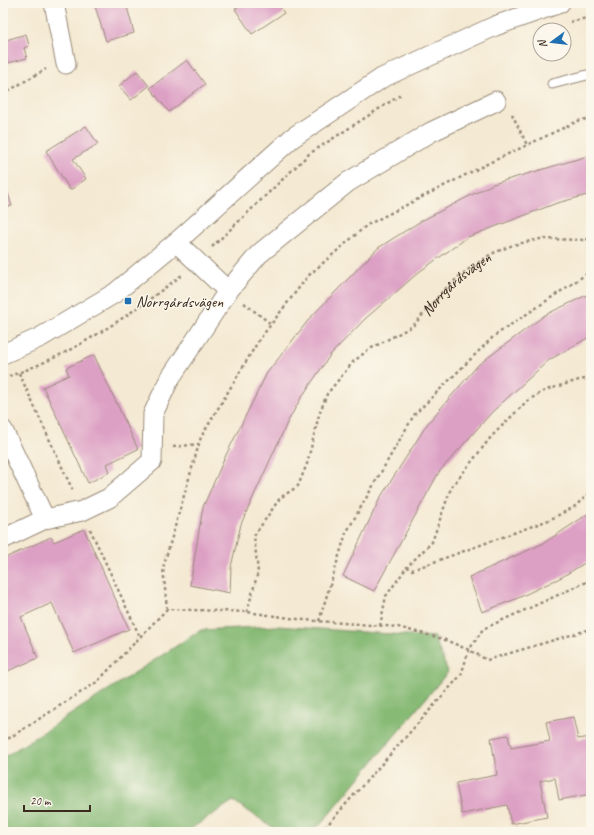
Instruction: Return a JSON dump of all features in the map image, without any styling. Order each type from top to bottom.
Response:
[{"type":"street","points":[[54,3],[66,64]]},
{"type":"street","points":[[3,354],[41,337],[115,292],[176,242],[292,138],[382,78],[495,26],[560,3]]},
{"type":"street","points":[[3,539],[45,519],[82,511],[109,498],[152,461],[153,414],[169,380],[228,291],[259,254],[348,182],[431,132],[496,100]]},
{"type":"street","points":[[176,242],[228,291]]},
{"type":"street","points":[[3,430],[45,519]]},
{"type":"lane","points":[[552,84],[591,74]]},
{"type":"path","points":[[3,94],[46,69],[66,64]]},
{"type":"path","points":[[3,378],[25,371],[70,350],[134,312],[197,262],[309,154],[403,93]]},
{"type":"path","points":[[496,100],[508,105],[527,145]]},
{"type":"path","points":[[167,609],[163,568],[199,444],[259,340],[308,276],[367,225],[527,145],[578,121],[591,118]]},
{"type":"path","name":"Norrgårdsvägen","points":[[246,612],[258,572],[254,536],[280,498],[298,486],[307,464],[319,415],[327,394],[353,362],[368,350],[413,326],[442,292],[462,274],[491,254],[513,245],[540,239],[586,240],[591,237]]},
{"type":"path","points":[[319,621],[346,533],[414,415],[494,336],[591,271]]},
{"type":"path","points":[[228,291],[271,324]]},
{"type":"path","points":[[380,626],[386,596],[407,567],[432,542],[451,488],[491,436],[527,401],[546,390],[591,378]]},
{"type":"path","points":[[153,450],[199,444]]},
{"type":"path","points":[[407,567],[412,570],[550,520],[574,507],[591,492]]},
{"type":"path","points":[[321,832],[461,675],[469,650],[483,629],[591,580]]},
{"type":"path","points":[[3,742],[97,682],[167,609],[246,612],[319,621],[398,627],[443,639],[469,650],[486,660],[591,630]]},
{"type":"green space","points":[[277,626],[434,637],[448,672],[320,825],[305,832],[280,832],[233,801],[186,832],[3,832],[3,758],[201,630]]},
{"type":"building","points":[[94,3],[126,3],[134,33],[106,41]]},
{"type":"building","points":[[244,3],[277,3],[284,13],[252,34],[235,9]]},
{"type":"building","points":[[26,34],[29,46],[24,48],[27,58],[8,63],[3,41]]},
{"type":"building","points":[[187,60],[205,84],[169,112],[150,88]]},
{"type":"building","points":[[137,71],[149,86],[131,100],[119,86]]},
{"type":"building","points":[[86,126],[98,144],[73,159],[86,179],[70,190],[46,151]]},
{"type":"building","points":[[591,155],[591,194],[557,203],[468,237],[419,272],[365,319],[331,354],[301,398],[287,423],[241,524],[231,567],[230,593],[190,585],[203,507],[226,455],[267,373],[310,318],[378,248],[421,221],[493,184]]},
{"type":"building","points":[[3,178],[12,206],[3,208]]},
{"type":"building","points":[[591,293],[591,336],[549,360],[492,412],[439,472],[374,591],[343,576],[380,498],[428,423],[478,365],[545,315]]},
{"type":"building","points":[[94,355],[138,449],[107,464],[110,472],[88,483],[43,387],[69,375],[66,368]]},
{"type":"building","points":[[591,512],[591,559],[562,577],[516,599],[482,612],[469,577],[544,543]]},
{"type":"building","points":[[84,529],[129,629],[74,653],[52,603],[21,617],[38,658],[3,673],[3,553],[5,558],[51,537],[54,542]]},
{"type":"building","points":[[573,717],[578,739],[591,737],[591,794],[559,800],[555,778],[540,781],[547,817],[511,824],[507,805],[462,814],[456,783],[497,775],[491,738],[508,735],[511,748],[550,741],[546,722]]},
{"type":"building","points":[[517,828],[518,832],[502,832],[502,831]]},
{"type":"place","name":"Norrgårdsvägen","points":[[128,301]]}]
